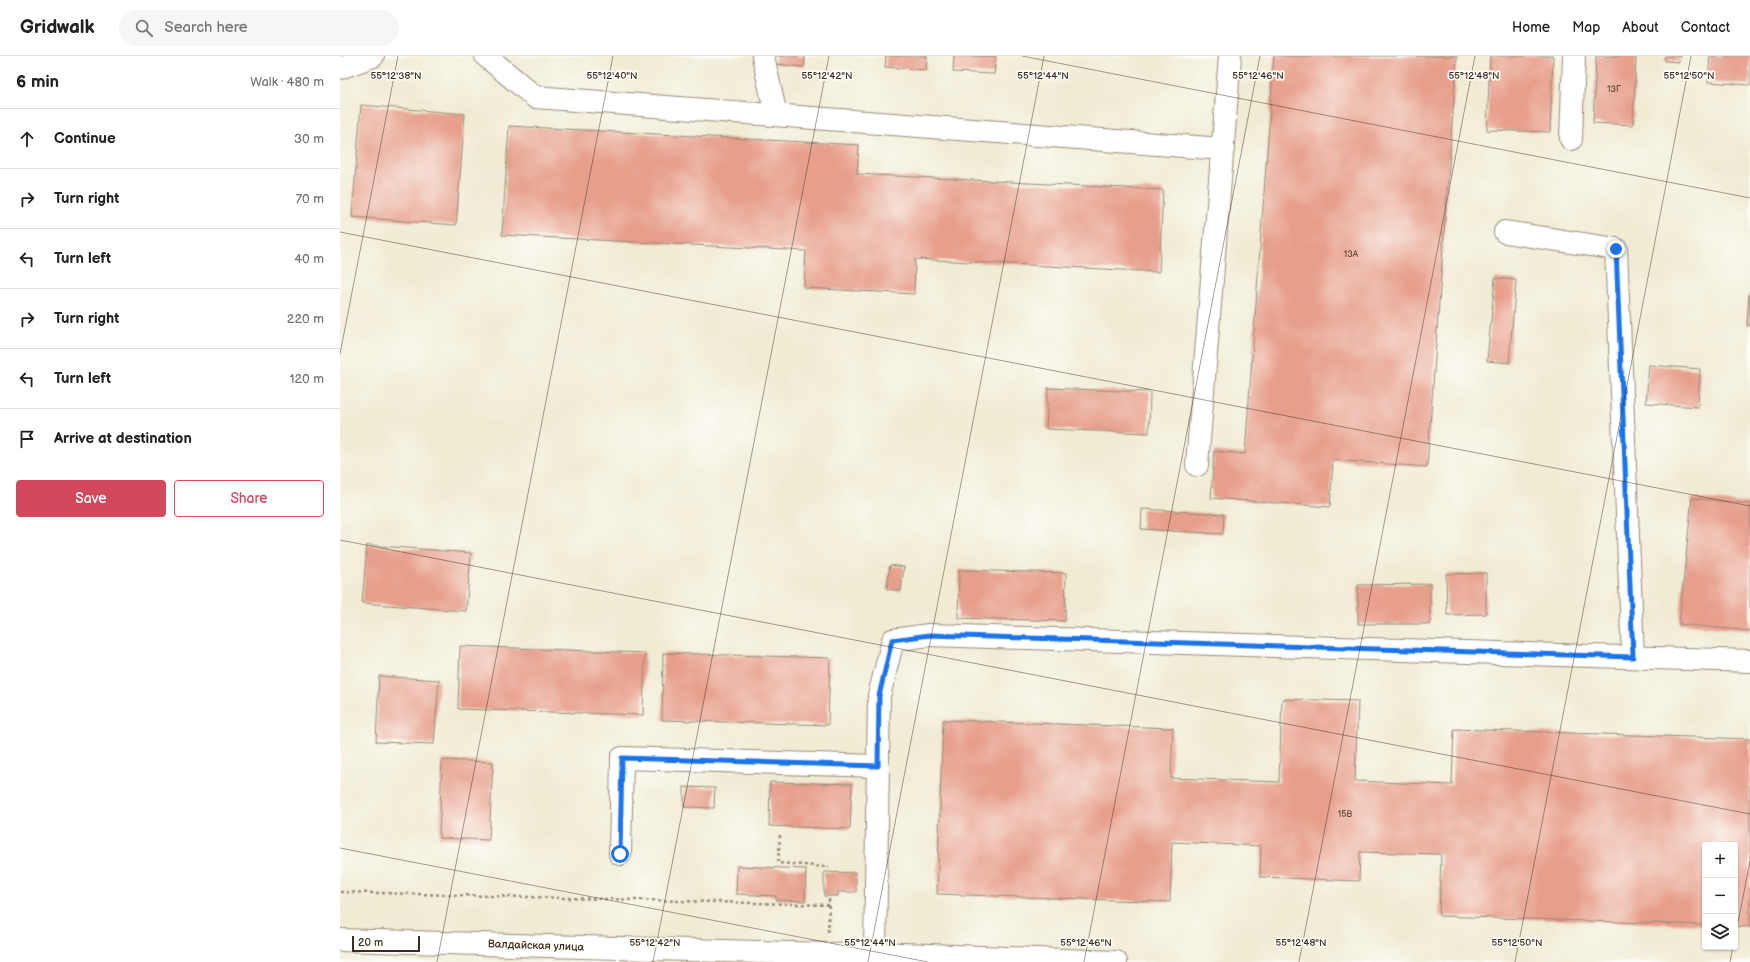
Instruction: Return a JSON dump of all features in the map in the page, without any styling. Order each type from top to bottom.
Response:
[{"type":"street","points":[[340,68],[373,56]]},
{"type":"street","points":[[486,56],[535,97],[1223,149]]},
{"type":"street","points":[[763,56],[776,115]]},
{"type":"street","points":[[1197,465],[1230,56]]},
{"type":"street","points":[[1571,139],[1574,56]]},
{"type":"street","points":[[1505,232],[1616,249],[1633,657]]},
{"type":"street","points":[[876,953],[879,696],[892,640],[930,635],[1750,661]]},
{"type":"street","points":[[620,854],[622,758],[878,766]]},
{"type":"street","name":"Валдайская улица","points":[[340,940],[827,954],[876,953],[1116,962]]},
{"type":"path","points":[[780,835],[778,863],[829,867]]},
{"type":"path","points":[[340,892],[828,905]]},
{"type":"building","points":[[775,56],[805,56],[804,67],[774,64]]},
{"type":"building","points":[[886,56],[927,56],[926,70],[885,67]]},
{"type":"building","points":[[954,56],[996,56],[994,74],[953,72]]},
{"type":"building","points":[[1274,56],[1457,56],[1427,467],[1333,460],[1330,507],[1211,498],[1214,451],[1245,454]]},
{"type":"building","points":[[1490,56],[1553,56],[1550,132],[1487,130]]},
{"type":"building","points":[[1596,56],[1636,56],[1633,125],[1593,123]]},
{"type":"building","points":[[1665,56],[1680,56],[1679,62],[1665,61]]},
{"type":"building","points":[[1710,56],[1750,56],[1750,85],[1708,82]]},
{"type":"building","points":[[361,105],[465,114],[456,225],[352,217]]},
{"type":"building","points":[[509,126],[859,145],[857,174],[1163,190],[1159,272],[915,259],[914,294],[804,288],[806,251],[502,235]]},
{"type":"building","points":[[1495,278],[1516,280],[1509,363],[1487,361]]},
{"type":"building","points":[[1750,294],[1750,326],[1747,325]]},
{"type":"building","points":[[1649,365],[1700,369],[1698,407],[1646,403]]},
{"type":"building","points":[[1048,388],[1150,392],[1149,433],[1046,429]]},
{"type":"building","points":[[1692,498],[1750,504],[1750,631],[1679,624]]},
{"type":"building","points":[[1142,509],[1224,514],[1223,534],[1141,529]]},
{"type":"building","points":[[367,545],[471,553],[466,611],[362,603]]},
{"type":"building","points":[[890,565],[904,567],[901,591],[887,589]]},
{"type":"building","points":[[959,570],[1066,573],[1065,621],[958,618]]},
{"type":"building","points":[[1486,573],[1486,614],[1447,615],[1446,574]]},
{"type":"building","points":[[1430,584],[1430,624],[1358,624],[1358,585]]},
{"type":"building","points":[[460,646],[645,653],[643,715],[458,709]]},
{"type":"building","points":[[663,653],[830,658],[828,725],[662,720]]},
{"type":"building","points":[[379,676],[439,680],[434,744],[376,742]]},
{"type":"building","points":[[1282,699],[1358,701],[1355,781],[1452,785],[1454,729],[1750,739],[1750,927],[1738,926],[1738,842],[1702,842],[1702,925],[1439,916],[1441,854],[1360,852],[1359,881],[1260,877],[1261,846],[1172,842],[1170,902],[937,894],[943,720],[1173,728],[1171,778],[1279,782]]},
{"type":"building","points":[[442,760],[493,762],[489,840],[439,838]]},
{"type":"building","points":[[770,782],[852,784],[850,829],[769,826]]},
{"type":"building","points":[[684,787],[715,788],[714,808],[684,807]]},
{"type":"building","points":[[737,866],[806,869],[805,901],[776,900],[776,896],[736,894]]},
{"type":"building","points":[[824,872],[856,873],[856,892],[838,892],[838,896],[824,896]]},
{"type":"route","points":[[620,854],[622,758],[878,766],[879,696],[892,640],[930,635],[1633,657],[1616,249]]}]
